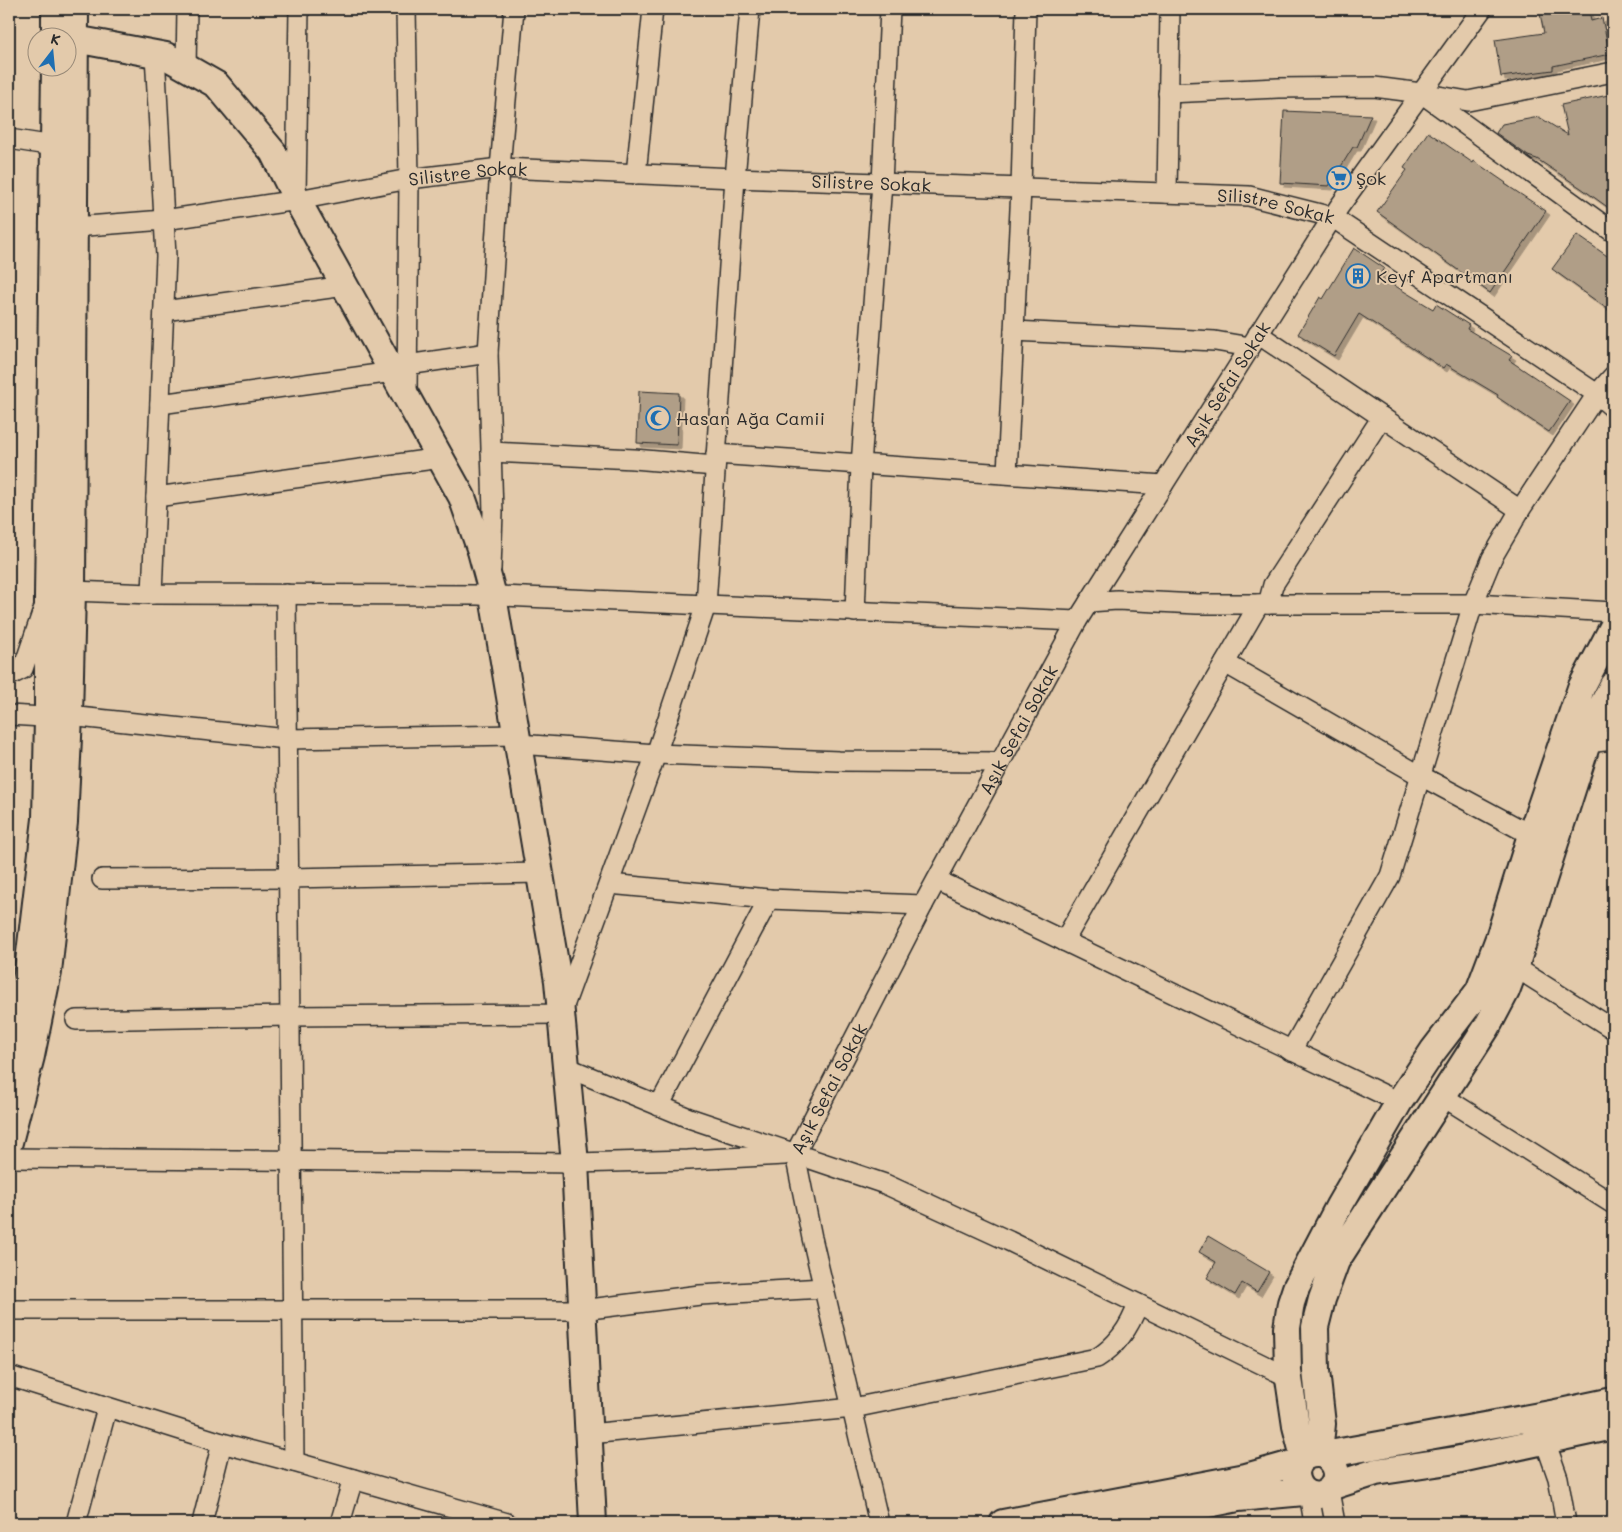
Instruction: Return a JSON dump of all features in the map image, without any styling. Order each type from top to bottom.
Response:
[{"type":"street","points":[[55,9],[62,28]]},
{"type":"street","points":[[68,28],[75,9]]},
{"type":"street","points":[[186,68],[187,9]]},
{"type":"street","points":[[297,199],[299,9]]},
{"type":"street","points":[[406,9],[409,179],[400,368],[407,397],[462,497],[481,551],[492,591],[518,739],[558,981],[575,1164],[593,1523]]},
{"type":"street","points":[[492,591],[493,512],[488,353],[500,168],[514,9]]},
{"type":"street","points":[[636,174],[653,9]]},
{"type":"street","points":[[561,1014],[656,754],[706,606],[735,178],[750,9]]},
{"type":"street","points":[[854,612],[861,465],[882,184],[890,9]]},
{"type":"street","points":[[1007,474],[1021,188],[1026,9]]},
{"type":"street","points":[[1167,193],[1170,9]]},
{"type":"street","name":"Aşık Sefai Sokak","points":[[879,1523],[795,1154],[923,905],[1077,621],[1332,217],[1482,9]]},
{"type":"street","points":[[78,40],[166,56],[217,86],[224,93],[273,152],[345,286],[400,368]]},
{"type":"street","points":[[152,594],[166,256],[155,54]]},
{"type":"street","points":[[1168,92],[1374,87],[1468,101],[1613,72]]},
{"type":"street","points":[[9,1142],[31,1056],[48,972],[64,822],[54,146],[55,78]]},
{"type":"street","points":[[9,676],[23,669],[60,593],[74,227],[67,78]]},
{"type":"street","points":[[1421,93],[1613,232]]},
{"type":"street","points":[[9,140],[54,146]]},
{"type":"street","name":"Silistre Sokak","points":[[74,227],[164,220],[409,179],[500,168],[882,184],[1249,196],[1332,217],[1597,394],[1613,408]]},
{"type":"street","points":[[164,311],[345,286]]},
{"type":"street","points":[[1014,331],[1215,341],[1254,340],[1382,417],[1520,510]]},
{"type":"street","points":[[160,404],[488,353]]},
{"type":"street","points":[[1291,1051],[1390,876],[1473,604],[1492,558],[1520,510],[1597,394],[1613,376]]},
{"type":"street","points":[[1064,941],[1225,663],[1264,604],[1273,585],[1382,417]]},
{"type":"street","points":[[491,452],[634,459],[861,465],[1163,486]]},
{"type":"street","points":[[156,497],[441,458]]},
{"type":"street","points":[[60,593],[286,594],[492,591],[706,606],[1077,621]]},
{"type":"street","points":[[286,594],[294,1462]]},
{"type":"street","points":[[1089,602],[1117,600],[1197,604],[1473,604],[1613,612]]},
{"type":"street","points":[[1311,1457],[1296,1426],[1288,1377],[1287,1328],[1296,1288],[1339,1206],[1399,1102],[1433,1051],[1479,991],[1499,938],[1531,835],[1581,688],[1613,627]]},
{"type":"street","points":[[1225,663],[1421,776],[1531,835]]},
{"type":"street","points":[[1335,1523],[1319,1491],[1296,1482],[1295,1475],[1311,1457],[1322,1424],[1316,1371],[1315,1327],[1322,1298],[1336,1261],[1487,1027],[1506,991],[1587,743],[1602,706],[1613,686]]},
{"type":"street","points":[[9,714],[287,739],[518,739],[656,754],[839,761],[1000,762]]},
{"type":"street","points":[[9,1061],[28,970],[45,828],[62,718]]},
{"type":"street","points":[[1587,743],[1613,740]]},
{"type":"street","points":[[102,879],[288,878],[540,873]]},
{"type":"street","points":[[937,880],[1399,1102]]},
{"type":"street","points":[[609,884],[769,899],[923,905]]},
{"type":"street","points":[[659,1106],[769,899]]},
{"type":"street","points":[[1515,967],[1613,1029]]},
{"type":"street","points":[[76,1020],[561,1014]]},
{"type":"street","points":[[566,1067],[689,1118],[885,1184],[1009,1241],[1288,1377]]},
{"type":"street","points":[[1442,1096],[1613,1204]]},
{"type":"street","points":[[9,1158],[575,1164],[795,1154]]},
{"type":"street","points":[[9,1310],[582,1310],[700,1295],[824,1288]]},
{"type":"street","points":[[589,1434],[853,1408],[1097,1358],[1120,1339],[1134,1316],[1138,1304]]},
{"type":"street","points":[[9,1376],[222,1443],[353,1479],[465,1517],[507,1523]]},
{"type":"street","points":[[1003,1523],[1246,1477],[1311,1457],[1613,1401]]},
{"type":"street","points":[[76,1523],[107,1408]]},
{"type":"street","points":[[1114,1523],[1238,1498],[1319,1491],[1376,1472],[1456,1460],[1613,1426]]},
{"type":"street","points":[[1545,1441],[1558,1478],[1566,1523]]},
{"type":"street","points":[[202,1523],[222,1443]]},
{"type":"street","points":[[1311,1457],[1330,1459],[1337,1475],[1319,1491],[1314,1523]]},
{"type":"street","points":[[340,1523],[353,1479]]},
{"type":"building","points":[[1539,9],[1589,9],[1591,21],[1602,18],[1610,54],[1553,66],[1553,70],[1501,77],[1495,40],[1544,33]]},
{"type":"building","points":[[1613,94],[1613,211],[1496,133],[1502,124],[1539,117],[1568,135],[1561,105]]},
{"type":"building","points":[[1284,111],[1371,115],[1357,147],[1353,147],[1329,186],[1280,183]]},
{"type":"building","points":[[1428,132],[1546,211],[1490,293],[1377,212],[1407,170],[1404,168]]},
{"type":"building","points":[[1577,235],[1613,260],[1613,313],[1552,269]]},
{"type":"building","points":[[1354,248],[1384,268],[1379,276],[1433,309],[1436,304],[1469,325],[1467,329],[1512,356],[1509,360],[1570,401],[1549,432],[1497,397],[1498,395],[1446,364],[1443,368],[1359,314],[1334,356],[1298,334],[1320,297],[1323,299]]},
{"type":"building","name":"Hasan Ağa Camii","points":[[639,391],[679,393],[677,445],[637,443]]},
{"type":"building","points":[[1208,1236],[1269,1272],[1257,1292],[1242,1283],[1235,1295],[1207,1278],[1216,1262],[1199,1252]]},
{"type":"place","name":"Şok","points":[[1339,178]]},
{"type":"place","name":"Keyf Apartmanı","points":[[1358,276]]},
{"type":"place","name":"Hasan Ağa Camii","points":[[658,418]]}]
